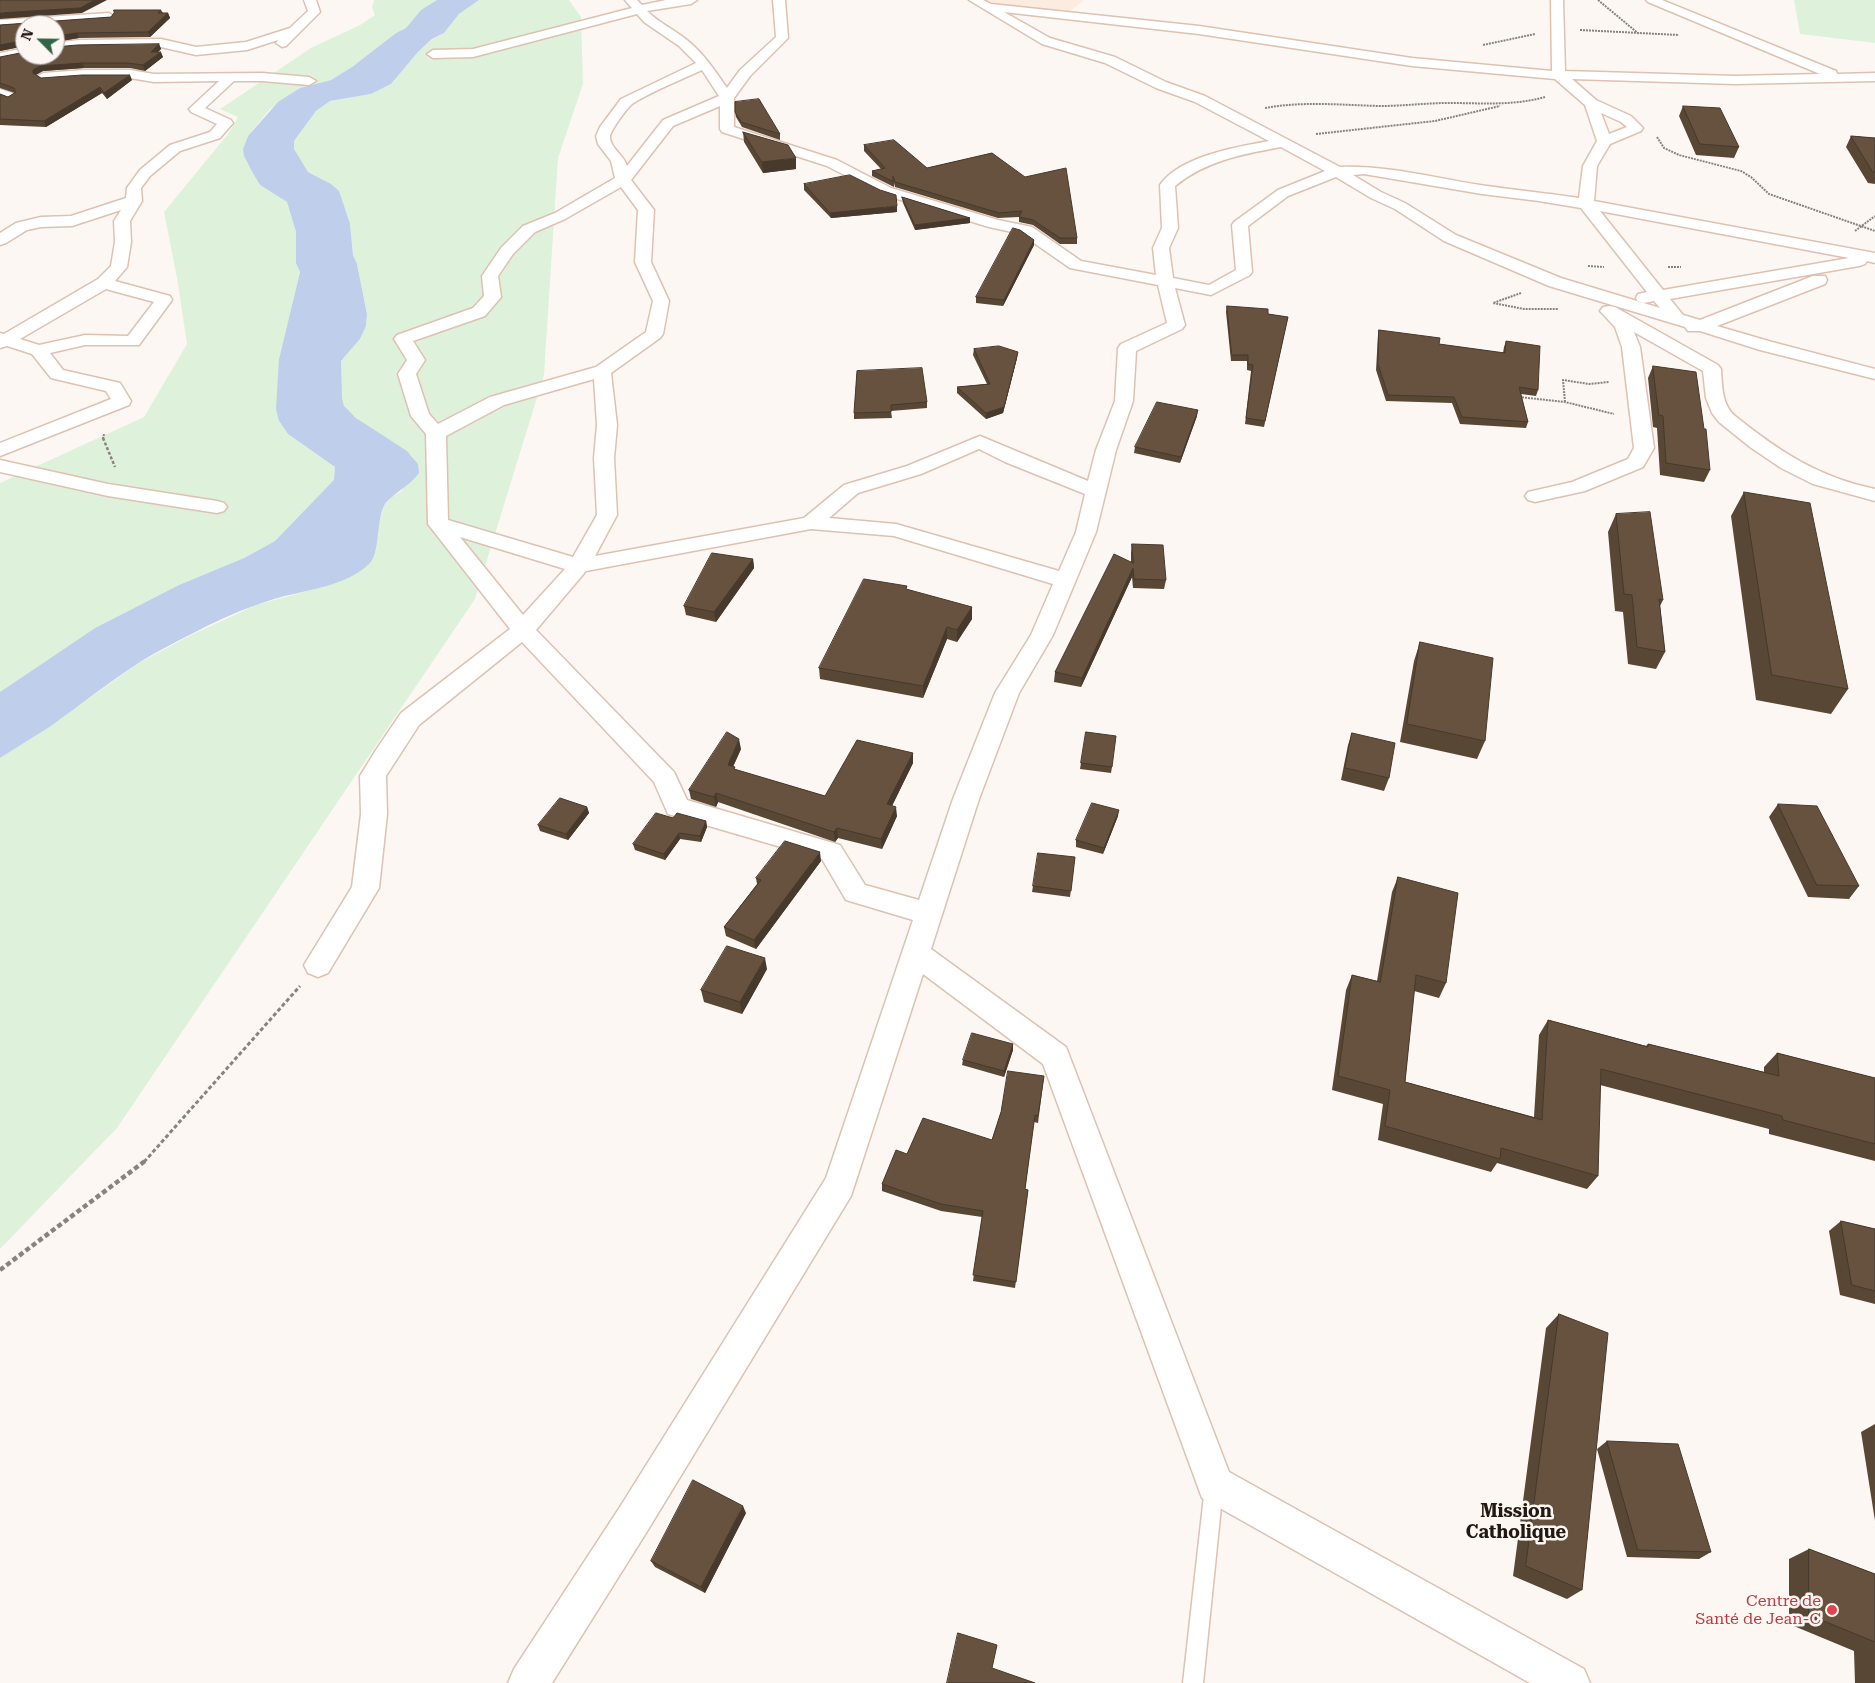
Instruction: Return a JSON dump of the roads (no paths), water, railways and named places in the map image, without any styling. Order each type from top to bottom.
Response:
[{"type":"street","points":[[262,77],[260,69],[268,57],[314,12],[310,0]]},
{"type":"street","points":[[433,54],[473,53],[636,5],[656,5],[692,0]]},
{"type":"street","points":[[779,0],[782,38],[745,73],[727,98],[668,123],[623,180],[560,216],[529,229],[507,252],[490,276],[493,296],[479,312],[403,339],[416,360],[407,374],[420,416],[436,433],[438,524],[523,630],[665,778],[677,806],[831,852],[856,893],[929,914]]},
{"type":"street","points":[[1558,0],[1559,75],[1591,104],[1626,119],[1636,128],[1604,141],[1590,166],[1586,204],[1678,320]]},
{"type":"street","points":[[1652,0],[1869,90]]},
{"type":"street","points":[[975,3],[1199,30],[1412,62],[1559,75],[1735,80],[1875,77]]},
{"type":"street","points":[[975,3],[1046,41],[1110,60],[1232,116],[1337,171],[1376,195],[1400,206],[1450,238],[1607,305],[1712,369],[1713,388],[1721,413],[1767,453],[1811,477],[1875,495]]},
{"type":"street","points":[[636,5],[648,19],[683,43],[704,64],[727,98],[727,129],[832,164],[886,191],[995,224],[1026,230],[1076,265],[1211,290],[1244,272],[1240,225],[1284,193],[1337,171],[1364,170],[1482,190],[1539,196],[1586,204],[1874,259]]},
{"type":"street","points":[[0,24],[109,17]]},
{"type":"street","points":[[65,46],[79,44],[161,43],[196,51],[247,46],[294,31]]},
{"type":"street","points":[[0,57],[15,54]]},
{"type":"street","points":[[436,433],[497,400],[602,371],[654,334],[661,301],[643,262],[646,210],[623,180],[618,160],[605,144],[603,136],[607,127],[626,102],[704,64]]},
{"type":"street","points":[[43,77],[84,74],[130,74],[154,78],[229,79],[262,77],[308,81]]},
{"type":"street","points":[[2,340],[104,283],[118,267],[123,242],[122,221],[134,201],[134,188],[145,172],[175,148],[214,135],[226,123],[196,109],[229,79]]},
{"type":"street","points":[[1591,104],[1604,141]]},
{"type":"street","points":[[528,1683],[633,1520],[840,1185],[966,798],[1007,693],[1042,635],[1086,532],[1106,450],[1124,400],[1127,348],[1176,325],[1165,281],[1161,248],[1170,228],[1167,185],[1178,175],[1225,154],[1281,143]]},
{"type":"street","points":[[0,240],[22,226],[41,222],[72,221],[134,201]]},
{"type":"street","points":[[1607,305],[1874,259]]},
{"type":"street","points":[[1633,363],[1660,339],[1685,328],[1700,326],[1874,259]]},
{"type":"street","points":[[1555,282],[1607,305],[1678,320],[1766,346],[1875,374]]},
{"type":"street","points":[[2,340],[38,350],[86,340],[133,341],[164,300],[104,283]]},
{"type":"street","points":[[1535,496],[1578,487],[1636,463],[1644,448],[1633,363],[1623,326],[1607,305]]},
{"type":"street","points":[[0,450],[122,401],[113,387],[57,374],[38,350]]},
{"type":"street","points":[[318,965],[365,888],[374,814],[373,776],[385,756],[410,719],[523,630],[579,566],[607,515],[604,458],[606,425],[602,371]]},
{"type":"street","points":[[811,523],[852,489],[914,470],[980,442],[1012,458],[1096,491]]},
{"type":"street","points":[[0,466],[54,481],[136,496],[217,507]]},
{"type":"street","points":[[438,524],[579,566],[811,523],[896,530],[1065,580]]},
{"type":"street","points":[[916,953],[1055,1056],[1214,1486],[1570,1683]]},
{"type":"lane","points":[[1193,1683],[1214,1486]]},
{"type":"water","points":[[437,0],[479,0],[459,14],[444,33],[432,39],[418,52],[391,84],[371,94],[330,101],[316,111],[294,141],[294,149],[308,172],[331,184],[339,191],[350,224],[353,255],[357,264],[367,314],[366,326],[360,339],[341,361],[342,399],[344,406],[356,418],[407,451],[418,464],[419,473],[415,478],[390,498],[384,506],[375,553],[372,559],[359,572],[348,578],[324,587],[274,599],[248,608],[172,644],[137,664],[51,726],[0,758],[0,692],[95,628],[179,585],[244,558],[275,541],[334,480],[335,467],[288,434],[279,421],[276,409],[279,359],[300,272],[296,263],[296,232],[287,202],[260,185],[244,156],[243,149],[248,136],[278,102],[300,88],[331,80],[352,67],[396,33],[406,28],[421,10]]},
{"type":"place","name":"Centre de Santé de Jean-C","points":[[1832,1610]]},
{"type":"district","name":"Mission Catholique","points":[[1516,1522]]}]
